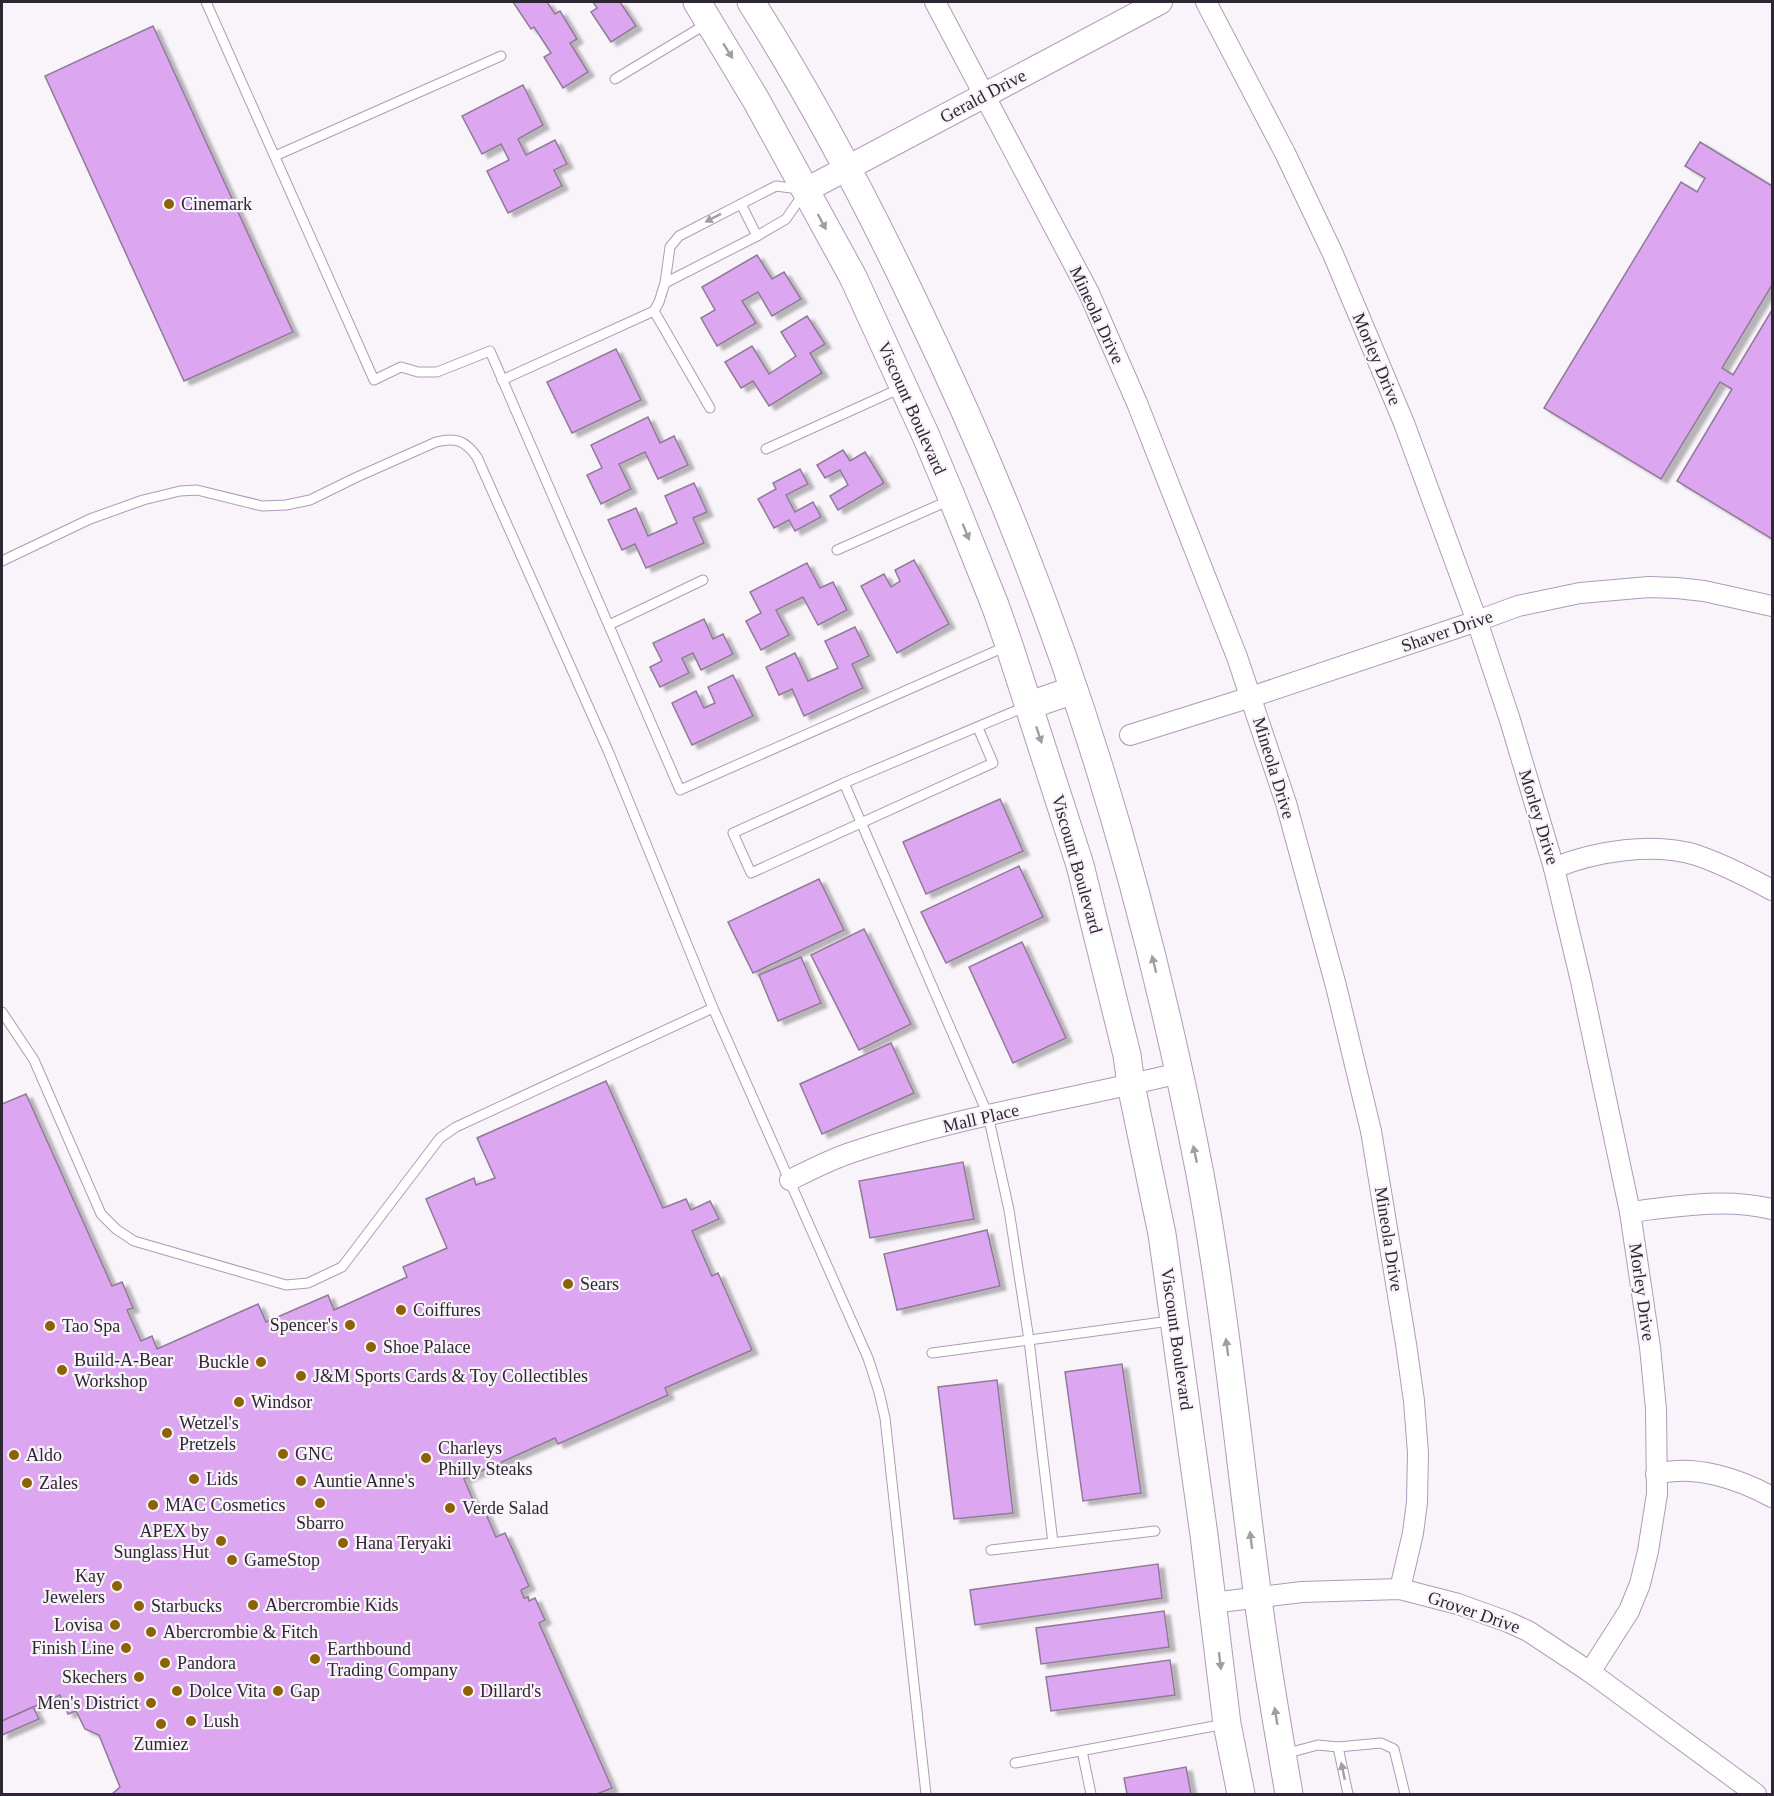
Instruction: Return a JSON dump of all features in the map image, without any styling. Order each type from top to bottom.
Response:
[{"type":"main road","points":[[751,2],[823,122],[883,236],[972,426],[1022,547],[1074,690],[1122,845],[1149,944],[1200,1174],[1217,1278],[1258,1598],[1288,1794]]},
{"type":"main road","name":"Viscount Boulevard","points":[[703,12],[751,91],[853,277],[903,387],[952,498],[1010,645],[1080,865],[1117,1010],[1162,1234],[1227,1724],[1241,1794]]},
{"type":"main road","points":[[1030,705],[1074,690]]},
{"type":"street","name":"Mineola Drive","points":[[935,2],[1093,303],[1150,434],[1251,697],[1286,803],[1310,888],[1371,1131],[1406,1344],[1418,1453],[1417,1502],[1413,1533],[1400,1589]]},
{"type":"street","name":"Gerald Drive","points":[[806,190],[1160,2]]},
{"type":"street","name":"Morley Drive","points":[[1206,2],[1285,153],[1333,254],[1404,423],[1477,621],[1510,720],[1554,868],[1617,1144],[1630,1212],[1650,1347],[1656,1409],[1658,1494],[1640,1584],[1629,1611],[1590,1672]]},
{"type":"street","name":"Shaver Drive","points":[[1130,735],[1251,697],[1518,606],[1580,593],[1649,587],[1677,588],[1704,591],[1773,606]]},
{"type":"street","points":[[1554,868],[1606,853],[1629,850],[1674,850],[1726,867],[1773,890]]},
{"type":"street","name":"Mall Place","points":[[790,1180],[850,1152],[899,1138],[988,1115],[1179,1073]]},
{"type":"street","points":[[1630,1212],[1717,1203],[1750,1204],[1773,1209]]},
{"type":"street","points":[[1656,1474],[1682,1472],[1712,1475],[1752,1486],[1773,1497]]},
{"type":"street","name":"Grover Drive","points":[[1212,1602],[1302,1592],[1400,1589],[1458,1604],[1528,1631],[1590,1672],[1756,1794]]},
{"type":"lane","points":[[206,2],[374,380],[401,367],[418,372],[437,372],[489,351],[680,790],[1010,645]]},
{"type":"lane","points":[[615,79],[703,12]]},
{"type":"lane","points":[[275,156],[501,56]]},
{"type":"lane","points":[[502,380],[654,311],[660,302],[665,283],[670,247],[679,236],[776,186],[806,190],[786,219],[665,283]]},
{"type":"lane","points":[[741,204],[757,236]]},
{"type":"lane","points":[[654,311],[710,408]]},
{"type":"lane","points":[[766,449],[903,387]]},
{"type":"lane","points":[[2,561],[90,519],[143,500],[180,491],[197,490],[262,506],[286,505],[310,500],[435,442],[448,439],[470,446],[477,457],[609,753],[713,1008],[868,1358],[879,1392],[886,1429],[926,1794]]},
{"type":"lane","points":[[837,550],[952,498]]},
{"type":"lane","points":[[609,625],[704,580]]},
{"type":"lane","points":[[978,728],[993,763],[751,873],[733,833],[844,783],[1030,705]]},
{"type":"lane","points":[[844,783],[988,1115],[1009,1210],[1029,1340],[1053,1543]]},
{"type":"lane","points":[[2,1012],[34,1060],[101,1214],[116,1229],[134,1241],[286,1285],[308,1283],[342,1267],[440,1138],[456,1127],[713,1008]]},
{"type":"lane","points":[[932,1353],[1175,1320]]},
{"type":"lane","points":[[991,1550],[1155,1531]]},
{"type":"lane","points":[[1015,1763],[1227,1724]]},
{"type":"lane","points":[[1282,1754],[1318,1745],[1338,1747],[1381,1743],[1394,1749],[1405,1794]]},
{"type":"lane","points":[[1338,1747],[1348,1794]]},
{"type":"lane","points":[[1082,1751],[1091,1794]]},
{"type":"building","points":[[513,2],[547,2],[555,14],[560,11],[577,39],[570,43],[588,72],[563,88],[544,57],[551,53],[534,27],[531,29]]},
{"type":"building","points":[[593,2],[620,2],[636,26],[611,42],[591,12],[597,8]]},
{"type":"building","name":"Cinemark","points":[[153,26],[293,332],[184,381],[45,76]]},
{"type":"building","points":[[523,85],[543,125],[518,139],[526,155],[555,140],[567,164],[554,170],[562,186],[508,213],[487,171],[509,160],[501,144],[482,154],[462,116]]},
{"type":"building","points":[[1700,142],[1772,186],[1772,285],[1722,368],[1733,375],[1772,310],[1772,539],[1677,481],[1732,389],[1720,382],[1661,479],[1544,408],[1681,182],[1697,192],[1705,178],[1685,166]]},
{"type":"building","points":[[757,255],[772,279],[784,272],[801,299],[772,316],[758,292],[742,301],[756,323],[717,346],[701,318],[715,310],[702,287]]},
{"type":"building","points":[[807,316],[825,344],[810,353],[822,373],[769,406],[753,381],[741,388],[725,362],[752,346],[769,374],[796,356],[781,332]]},
{"type":"building","points":[[616,349],[641,400],[572,433],[547,382]]},
{"type":"building","points":[[648,417],[660,443],[674,436],[688,465],[658,479],[645,452],[619,464],[631,489],[601,504],[587,475],[602,468],[591,445]]},
{"type":"building","points":[[843,450],[850,461],[865,452],[884,483],[838,510],[830,496],[848,485],[840,470],[825,478],[817,465]]},
{"type":"building","points":[[800,469],[808,484],[786,495],[795,512],[813,502],[821,517],[795,531],[789,520],[774,528],[758,499],[776,489],[773,483]]},
{"type":"building","points":[[694,483],[707,512],[693,518],[704,543],[646,568],[635,544],[622,550],[608,520],[636,508],[648,536],[677,523],[665,496]]},
{"type":"building","points":[[914,560],[949,624],[897,653],[861,586],[884,574],[891,587],[900,581],[895,570]]},
{"type":"building","points":[[807,563],[820,588],[833,582],[847,610],[818,625],[803,597],[776,610],[789,635],[761,650],[746,621],[761,613],[750,592]]},
{"type":"building","points":[[704,619],[713,639],[723,634],[733,654],[701,670],[693,653],[682,658],[689,673],[660,687],[650,667],[662,661],[653,643]]},
{"type":"building","points":[[855,627],[869,656],[852,664],[863,688],[804,716],[792,689],[779,695],[766,667],[795,653],[808,681],[838,668],[825,641]]},
{"type":"building","points":[[733,675],[753,716],[692,745],[672,703],[696,691],[704,708],[715,703],[708,687]]},
{"type":"building","points":[[1000,799],[1023,851],[926,894],[903,842]]},
{"type":"building","points":[[1019,866],[1043,917],[946,963],[921,912]]},
{"type":"building","points":[[819,879],[844,930],[753,973],[728,922]]},
{"type":"building","points":[[864,929],[911,1024],[859,1050],[811,955]]},
{"type":"building","points":[[1022,942],[1066,1038],[1013,1063],[969,967]]},
{"type":"building","points":[[801,957],[821,1003],[778,1021],[759,975]]},
{"type":"building","points":[[891,1043],[914,1093],[822,1134],[800,1084]]},
{"type":"building","points":[[606,1081],[663,1208],[686,1199],[691,1210],[710,1201],[719,1219],[692,1231],[712,1276],[718,1273],[752,1350],[665,1388],[668,1395],[558,1444],[555,1438],[464,1479],[476,1507],[482,1505],[496,1537],[505,1533],[529,1586],[521,1590],[524,1598],[528,1597],[529,1601],[535,1598],[545,1620],[539,1623],[612,1788],[597,1794],[112,1794],[120,1787],[99,1735],[85,1729],[76,1711],[68,1714],[60,1695],[2,1721],[2,1104],[26,1094],[112,1286],[122,1282],[133,1308],[127,1310],[141,1341],[152,1336],[157,1349],[258,1304],[266,1322],[328,1295],[334,1310],[407,1277],[403,1267],[447,1248],[426,1199],[474,1178],[476,1185],[495,1178],[477,1138]]},
{"type":"building","points":[[963,1162],[974,1219],[870,1238],[859,1181]]},
{"type":"building","points":[[987,1230],[1000,1286],[897,1310],[884,1254]]},
{"type":"building","points":[[1122,1364],[1141,1493],[1083,1501],[1065,1372]]},
{"type":"building","points":[[997,1380],[1013,1513],[954,1519],[938,1387]]},
{"type":"building","points":[[1158,1564],[1162,1598],[975,1625],[970,1590]]},
{"type":"building","points":[[1164,1611],[1169,1647],[1041,1664],[1036,1628]]},
{"type":"building","points":[[1170,1660],[1175,1695],[1051,1711],[1046,1677]]},
{"type":"building","points":[[33,1707],[39,1719],[2,1735],[2,1721]]},
{"type":"building","points":[[1186,1767],[1191,1794],[1127,1794],[1124,1778]]},
{"type":"place","name":"Cinemark","points":[[169,204]]},
{"type":"place","name":"Sears","points":[[568,1284]]},
{"type":"place","name":"Coiffures","points":[[401,1310]]},
{"type":"place","name":"Spencer's","points":[[350,1325]]},
{"type":"place","name":"Tao Spa","points":[[50,1326]]},
{"type":"place","name":"Shoe Palace","points":[[371,1347]]},
{"type":"place","name":"Buckle","points":[[261,1362]]},
{"type":"place","name":"Build-A-Bear Workshop","points":[[62,1370]]},
{"type":"place","name":"J&M Sports Cards & Toy Collectibles","points":[[301,1376]]},
{"type":"place","name":"Windsor","points":[[239,1402]]},
{"type":"place","name":"Wetzel's Pretzels","points":[[167,1433]]},
{"type":"place","name":"GNC","points":[[283,1454]]},
{"type":"place","name":"Aldo","points":[[14,1455]]},
{"type":"place","name":"Charleys Philly Steaks","points":[[426,1458]]},
{"type":"place","name":"Lids","points":[[194,1479]]},
{"type":"place","name":"Auntie Anne's","points":[[301,1481]]},
{"type":"place","name":"Zales","points":[[27,1483]]},
{"type":"place","name":"Sbarro","points":[[320,1503]]},
{"type":"place","name":"MAC Cosmetics","points":[[153,1505]]},
{"type":"place","name":"Verde Salad","points":[[450,1508]]},
{"type":"place","name":"APEX by Sunglass Hut","points":[[221,1541]]},
{"type":"place","name":"Hana Teryaki","points":[[343,1543]]},
{"type":"place","name":"GameStop","points":[[232,1560]]},
{"type":"place","name":"Kay Jewelers","points":[[117,1586]]},
{"type":"place","name":"Abercrombie Kids","points":[[253,1605]]},
{"type":"place","name":"Starbucks","points":[[139,1606]]},
{"type":"place","name":"Lovisa","points":[[115,1625]]},
{"type":"place","name":"Abercrombie & Fitch","points":[[151,1632]]},
{"type":"place","name":"Finish Line","points":[[126,1648]]},
{"type":"place","name":"Earthbound Trading Company","points":[[315,1659]]},
{"type":"place","name":"Pandora","points":[[165,1663]]},
{"type":"place","name":"Skechers","points":[[139,1677]]},
{"type":"place","name":"Dolce Vita","points":[[177,1691]]},
{"type":"place","name":"Gap","points":[[278,1691]]},
{"type":"place","name":"Dillard's","points":[[468,1691]]},
{"type":"place","name":"Men's District","points":[[151,1703]]},
{"type":"place","name":"Lush","points":[[191,1721]]},
{"type":"place","name":"Zumiez","points":[[161,1724]]}]
